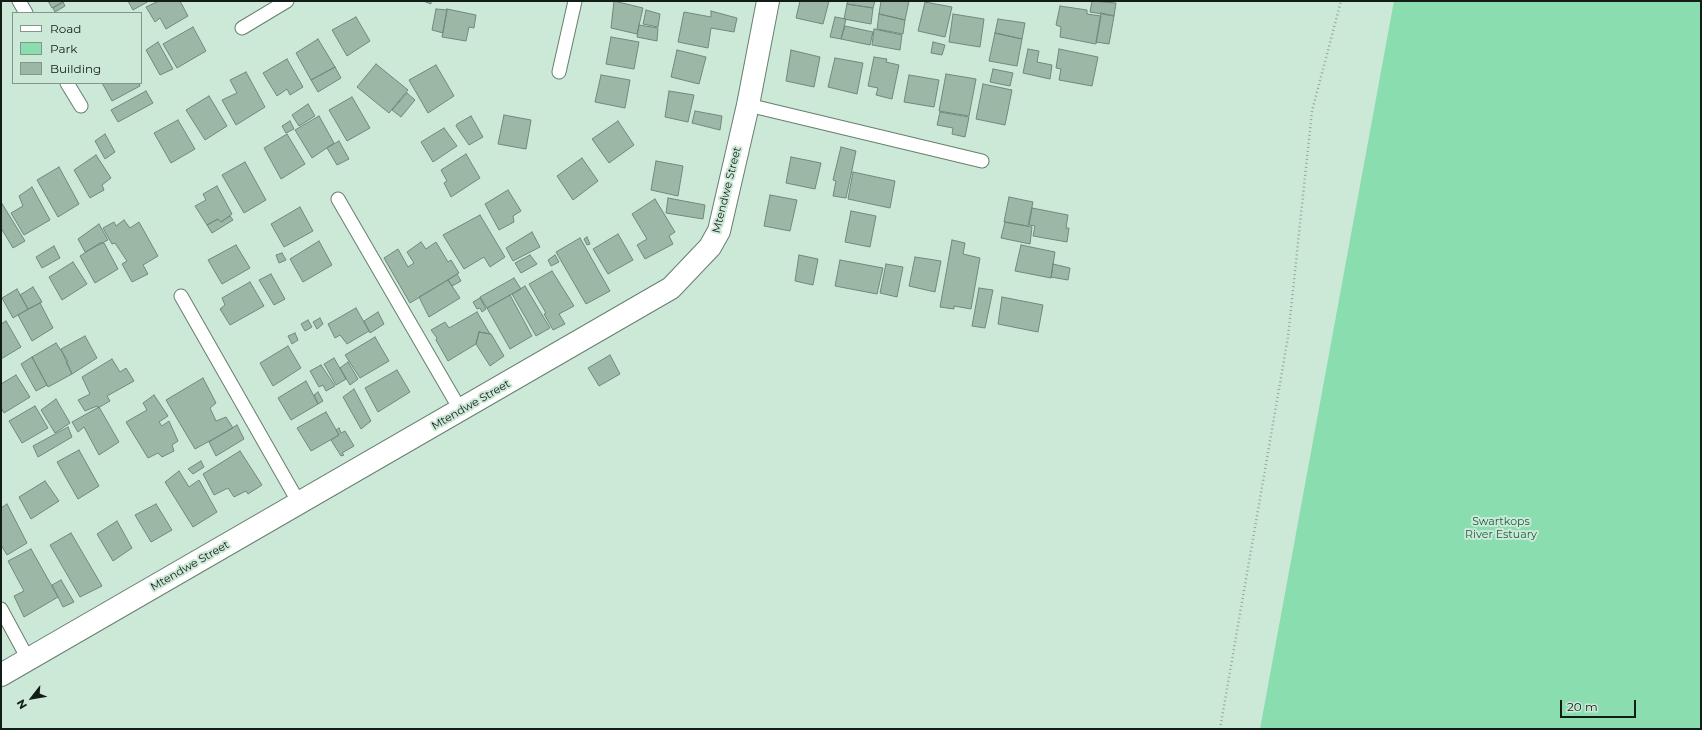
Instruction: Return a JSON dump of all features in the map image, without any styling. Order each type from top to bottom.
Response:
[{"type":"street","name":"Mtendwe Street","points":[[1,675],[461,411],[671,288],[710,247],[719,231],[748,105],[768,1]]},
{"type":"lane","points":[[19,1],[25,12]]},
{"type":"lane","points":[[242,28],[287,1]]},
{"type":"lane","points":[[559,72],[576,1]]},
{"type":"lane","points":[[69,84],[81,106]]},
{"type":"lane","points":[[748,105],[982,161]]},
{"type":"lane","points":[[338,199],[461,411]]},
{"type":"lane","points":[[181,296],[299,503]]},
{"type":"lane","points":[[1,609],[28,659]]},
{"type":"path","points":[[1220,729],[1288,337],[1312,111],[1341,1]]},
{"type":"green space","name":"Swartkops River Estuary","points":[[1394,1],[1701,1],[1701,729],[1260,729]]},
{"type":"building","points":[[48,1],[65,1],[52,8]]},
{"type":"building","points":[[128,1],[149,1],[133,10]]},
{"type":"building","points":[[159,1],[180,1],[188,16],[166,29],[160,18],[155,22],[146,7]]},
{"type":"building","points":[[423,1],[431,1],[431,4]]},
{"type":"building","points":[[614,1],[643,8],[637,34],[611,28]]},
{"type":"building","points":[[800,1],[829,1],[823,24],[796,18]]},
{"type":"building","points":[[848,1],[875,1],[873,8],[847,4]]},
{"type":"building","points":[[881,1],[909,1],[905,20],[879,14]]},
{"type":"building","points":[[1092,1],[1116,3],[1114,16],[1090,12]]},
{"type":"building","points":[[63,2],[65,6],[55,12],[53,8]]},
{"type":"building","points":[[925,2],[952,7],[945,37],[918,31]]},
{"type":"building","points":[[847,4],[873,8],[871,24],[844,19]]},
{"type":"building","points":[[1060,6],[1087,10],[1087,14],[1101,16],[1096,44],[1060,37],[1061,27],[1056,25]]},
{"type":"building","points":[[436,9],[447,10],[443,33],[432,30]]},
{"type":"building","points":[[447,9],[476,15],[474,28],[469,27],[466,41],[442,37]]},
{"type":"building","points":[[646,10],[660,14],[658,27],[643,24]]},
{"type":"building","points":[[711,11],[737,18],[734,32],[711,28],[708,48],[678,42],[684,12],[711,17]]},
{"type":"building","points":[[1101,13],[1114,16],[1109,44],[1096,42]]},
{"type":"building","points":[[879,14],[905,20],[903,34],[877,29]]},
{"type":"building","points":[[953,14],[984,19],[980,47],[949,42]]},
{"type":"building","points":[[356,17],[370,41],[347,56],[332,30]]},
{"type":"building","points":[[835,17],[846,19],[841,39],[830,37]]},
{"type":"building","points":[[998,19],[1025,23],[1022,39],[995,33]]},
{"type":"building","points":[[639,25],[658,28],[657,41],[637,37]]},
{"type":"building","points":[[845,26],[873,32],[870,45],[841,39]]},
{"type":"building","points":[[193,27],[206,51],[177,68],[163,44]]},
{"type":"building","points":[[874,29],[902,35],[900,50],[872,45]]},
{"type":"building","points":[[995,33],[1022,39],[1017,66],[989,61]]},
{"type":"building","points":[[611,37],[639,42],[634,69],[606,64]]},
{"type":"building","points":[[318,39],[335,67],[311,80],[296,53]]},
{"type":"building","points":[[158,42],[173,69],[160,75],[146,50]]},
{"type":"building","points":[[933,42],[945,45],[942,55],[931,53]]},
{"type":"building","points":[[1028,49],[1039,51],[1037,62],[1052,65],[1050,79],[1023,73]]},
{"type":"building","points":[[1059,49],[1098,57],[1092,86],[1059,80],[1061,69],[1056,68]]},
{"type":"building","points":[[677,50],[706,57],[699,84],[671,77]]},
{"type":"building","points":[[791,50],[820,57],[814,87],[786,81]]},
{"type":"building","points":[[874,57],[887,59],[886,62],[899,65],[892,99],[876,95],[878,88],[868,86]]},
{"type":"building","points":[[835,58],[863,63],[857,94],[828,87]]},
{"type":"building","points":[[287,59],[303,87],[290,95],[287,89],[277,96],[263,73]]},
{"type":"building","points":[[376,64],[408,90],[389,113],[357,87]]},
{"type":"building","points":[[436,65],[454,96],[428,113],[409,80]]},
{"type":"building","points":[[335,67],[341,78],[318,92],[311,80]]},
{"type":"building","points":[[993,69],[1013,73],[1010,86],[990,82]]},
{"type":"building","points":[[246,72],[265,107],[236,125],[222,100],[237,93],[230,80]]},
{"type":"building","points":[[946,74],[976,79],[969,116],[939,111]]},
{"type":"building","points":[[601,75],[630,80],[625,108],[595,102]]},
{"type":"building","points":[[909,75],[939,80],[934,107],[904,102]]},
{"type":"building","points":[[103,84],[139,84],[140,86],[112,101]]},
{"type":"building","points":[[983,84],[1012,90],[1005,125],[976,119]]},
{"type":"building","points":[[146,91],[153,103],[118,122],[111,110]]},
{"type":"building","points":[[669,91],[694,95],[688,122],[665,117]]},
{"type":"building","points":[[407,93],[415,100],[401,117],[392,110]]},
{"type":"building","points":[[209,96],[227,126],[205,140],[186,110]]},
{"type":"building","points":[[352,97],[370,128],[347,141],[329,110]]},
{"type":"building","points":[[308,104],[315,116],[299,126],[292,115]]},
{"type":"building","points":[[695,111],[722,116],[720,130],[692,123]]},
{"type":"building","points":[[940,112],[969,117],[965,137],[952,134],[953,128],[937,125]]},
{"type":"building","points":[[504,115],[531,120],[526,149],[498,144]]},
{"type":"building","points":[[319,116],[334,143],[312,158],[295,130]]},
{"type":"building","points":[[471,116],[483,137],[469,145],[456,126]]},
{"type":"building","points":[[178,120],[195,149],[171,163],[154,133]]},
{"type":"building","points":[[290,121],[294,129],[286,133],[282,126]]},
{"type":"building","points":[[618,121],[634,145],[609,163],[592,139]]},
{"type":"building","points":[[444,128],[457,146],[433,162],[421,142]]},
{"type":"building","points":[[105,134],[115,152],[105,159],[95,141]]},
{"type":"building","points":[[287,134],[305,164],[281,179],[264,148]]},
{"type":"building","points":[[339,141],[349,159],[337,165],[327,148]]},
{"type":"building","points":[[841,147],[856,151],[846,198],[833,196],[836,181],[833,180]]},
{"type":"building","points":[[466,154],[480,178],[451,197],[444,183],[447,181],[441,170]]},
{"type":"building","points":[[96,155],[111,178],[102,185],[104,190],[90,198],[74,170]]},
{"type":"building","points":[[791,157],[821,163],[815,189],[786,183]]},
{"type":"building","points":[[582,158],[598,181],[573,200],[557,176]]},
{"type":"building","points":[[656,161],[683,166],[678,196],[651,190]]},
{"type":"building","points":[[245,162],[266,200],[244,213],[222,175]]},
{"type":"building","points":[[59,167],[79,204],[58,217],[37,180]]},
{"type":"building","points":[[853,172],[895,181],[890,208],[848,199]]},
{"type":"building","points":[[217,186],[232,214],[221,222],[218,219],[207,225],[195,206],[206,200],[203,194]]},
{"type":"building","points":[[32,187],[50,220],[24,235],[11,213],[23,206],[19,196]]},
{"type":"building","points":[[508,190],[521,211],[513,216],[514,222],[499,230],[485,204]]},
{"type":"building","points":[[770,195],[797,200],[790,231],[764,226]]},
{"type":"building","points":[[1009,197],[1033,202],[1028,226],[1004,222]]},
{"type":"building","points":[[668,198],[705,205],[703,219],[666,213]]},
{"type":"building","points":[[655,199],[675,232],[669,236],[673,244],[645,259],[637,245],[647,239],[632,214]]},
{"type":"building","points":[[1,202],[25,241],[13,248],[1,228]]},
{"type":"building","points":[[300,207],[313,231],[284,247],[271,224]]},
{"type":"building","points":[[1032,208],[1068,215],[1066,228],[1069,228],[1067,242],[1033,236],[1035,226],[1029,225]]},
{"type":"building","points":[[851,211],[876,216],[870,247],[845,242]]},
{"type":"building","points":[[480,215],[505,257],[490,267],[484,257],[464,269],[443,235]]},
{"type":"building","points":[[230,216],[233,220],[212,233],[207,225],[218,219],[221,222]]},
{"type":"building","points":[[124,220],[130,228],[139,222],[158,256],[143,265],[148,274],[132,282],[122,264],[127,261],[115,243],[112,244],[103,228],[114,222],[116,226]]},
{"type":"building","points":[[1005,222],[1032,227],[1030,244],[1001,238]]},
{"type":"building","points":[[99,224],[108,240],[85,252],[78,239]]},
{"type":"building","points":[[532,232],[540,247],[513,261],[506,248]]},
{"type":"building","points":[[618,234],[633,260],[608,274],[593,249]]},
{"type":"building","points":[[587,237],[590,244],[587,245],[584,239]]},
{"type":"building","points":[[580,238],[610,291],[586,304],[556,252]]},
{"type":"building","points":[[952,240],[965,243],[963,254],[980,258],[971,309],[954,306],[954,309],[940,307]]},
{"type":"building","points":[[319,241],[332,265],[303,282],[290,259]]},
{"type":"building","points":[[421,242],[426,249],[436,242],[448,262],[451,260],[459,273],[410,303],[384,258],[398,249],[408,267],[414,263],[407,252]]},
{"type":"building","points":[[100,243],[104,243],[118,269],[95,283],[80,256]]},
{"type":"building","points":[[236,245],[250,268],[222,284],[208,260]]},
{"type":"building","points":[[1021,245],[1055,252],[1051,278],[1015,271]]},
{"type":"building","points":[[54,246],[60,258],[42,268],[36,257]]},
{"type":"building","points":[[282,253],[286,260],[279,263],[276,255]]},
{"type":"building","points":[[530,255],[537,264],[521,273],[515,263]]},
{"type":"building","points":[[555,255],[559,262],[551,266],[548,260]]},
{"type":"building","points":[[799,255],[818,259],[813,285],[795,281]]},
{"type":"building","points":[[915,257],[941,261],[935,292],[909,286]]},
{"type":"building","points":[[840,260],[883,268],[877,294],[835,286]]},
{"type":"building","points":[[73,262],[87,284],[62,300],[49,277]]},
{"type":"building","points":[[886,264],[903,267],[897,297],[880,293]]},
{"type":"building","points":[[1053,264],[1070,268],[1068,280],[1051,277]]},
{"type":"building","points":[[552,271],[574,306],[559,314],[565,324],[553,330],[544,314],[546,313],[529,284]]},
{"type":"building","points":[[271,274],[285,299],[274,305],[259,280]]},
{"type":"building","points":[[457,274],[461,281],[452,286],[448,280]]},
{"type":"building","points":[[514,278],[521,289],[487,308],[480,297]]},
{"type":"building","points":[[448,280],[460,298],[429,317],[419,297]]},
{"type":"building","points":[[250,282],[264,306],[230,325],[220,309],[225,305],[222,298]]},
{"type":"building","points":[[525,286],[550,328],[536,336],[512,294]]},
{"type":"building","points":[[33,287],[42,302],[28,309],[20,295]]},
{"type":"building","points":[[979,288],[993,290],[985,328],[972,326]]},
{"type":"building","points":[[17,289],[28,309],[13,318],[2,298]]},
{"type":"building","points":[[510,295],[532,336],[510,349],[487,308]]},
{"type":"building","points":[[1002,297],[1043,305],[1038,332],[998,324]]},
{"type":"building","points":[[480,298],[486,309],[482,312],[480,308],[477,309],[473,302]]},
{"type":"building","points":[[40,303],[53,328],[32,341],[18,315]]},
{"type":"building","points":[[356,308],[369,331],[347,344],[340,335],[335,338],[328,324]]},
{"type":"building","points":[[378,312],[384,324],[370,333],[364,321]]},
{"type":"building","points":[[477,312],[490,334],[479,332],[476,344],[448,361],[436,340],[437,338],[431,330],[445,322],[449,328]]},
{"type":"building","points":[[320,318],[323,324],[317,329],[313,322]]},
{"type":"building","points":[[308,320],[312,327],[305,331],[301,324]]},
{"type":"building","points":[[6,321],[21,347],[1,359],[1,324]]},
{"type":"building","points":[[479,332],[491,334],[504,356],[490,366],[476,344]]},
{"type":"building","points":[[295,333],[298,340],[292,344],[288,336]]},
{"type":"building","points":[[85,336],[97,358],[72,374],[61,349]]},
{"type":"building","points":[[375,337],[389,361],[360,378],[345,355]]},
{"type":"building","points":[[56,343],[68,361],[66,362],[72,374],[48,387],[32,357]]},
{"type":"building","points":[[288,346],[301,368],[273,386],[260,363]]},
{"type":"building","points":[[610,355],[620,374],[599,386],[588,368]]},
{"type":"building","points":[[32,357],[47,385],[36,391],[21,364]]},
{"type":"building","points":[[334,358],[346,379],[336,385],[324,364]]},
{"type":"building","points":[[112,359],[120,372],[126,368],[134,381],[107,396],[110,401],[98,408],[97,406],[85,411],[78,400],[90,394],[82,377]]},
{"type":"building","points":[[348,362],[358,379],[350,385],[340,368]]},
{"type":"building","points":[[321,365],[335,386],[326,391],[323,385],[319,387],[310,371]]},
{"type":"building","points":[[397,370],[410,392],[378,412],[365,388]]},
{"type":"building","points":[[16,375],[30,397],[4,413],[1,408],[1,384]]},
{"type":"building","points":[[203,378],[216,403],[210,408],[216,421],[226,417],[233,428],[195,449],[166,400]]},
{"type":"building","points":[[306,381],[318,404],[291,420],[278,398]]},
{"type":"building","points":[[354,389],[371,421],[361,429],[343,397]]},
{"type":"building","points":[[318,392],[323,401],[318,404],[314,395]]},
{"type":"building","points":[[154,395],[168,416],[159,422],[162,426],[169,421],[178,441],[172,445],[174,451],[162,457],[158,453],[148,458],[126,422],[147,410],[143,403]]},
{"type":"building","points":[[56,399],[70,423],[55,433],[41,410]]},
{"type":"building","points":[[35,406],[48,428],[22,443],[9,421]]},
{"type":"building","points":[[99,407],[119,442],[99,455],[84,427],[78,432],[72,422]]},
{"type":"building","points":[[326,412],[339,435],[311,451],[297,428]]},
{"type":"building","points":[[237,425],[244,439],[216,456],[209,442]]},
{"type":"building","points":[[68,427],[72,437],[38,457],[33,446]]},
{"type":"building","points":[[339,428],[341,433],[345,431],[354,446],[342,453],[344,455],[341,456],[331,440],[339,435],[336,430]]},
{"type":"building","points":[[79,450],[99,486],[78,499],[57,462]]},
{"type":"building","points":[[240,451],[262,485],[248,494],[246,491],[234,497],[228,488],[214,495],[203,474]]},
{"type":"building","points":[[201,461],[204,467],[193,474],[188,469]]},
{"type":"building","points":[[179,471],[189,487],[199,480],[217,512],[193,527],[165,482]]},
{"type":"building","points":[[45,481],[59,501],[31,519],[19,497]]},
{"type":"building","points":[[7,504],[27,543],[7,555],[1,545],[1,508]]},
{"type":"building","points":[[156,504],[172,530],[151,542],[135,515]]},
{"type":"building","points":[[117,521],[132,548],[113,561],[97,534]]},
{"type":"building","points":[[71,533],[102,586],[80,597],[50,545]]},
{"type":"building","points":[[31,549],[58,597],[24,617],[14,596],[24,591],[8,561]]},
{"type":"building","points":[[61,580],[74,602],[63,607],[52,585]]}]
